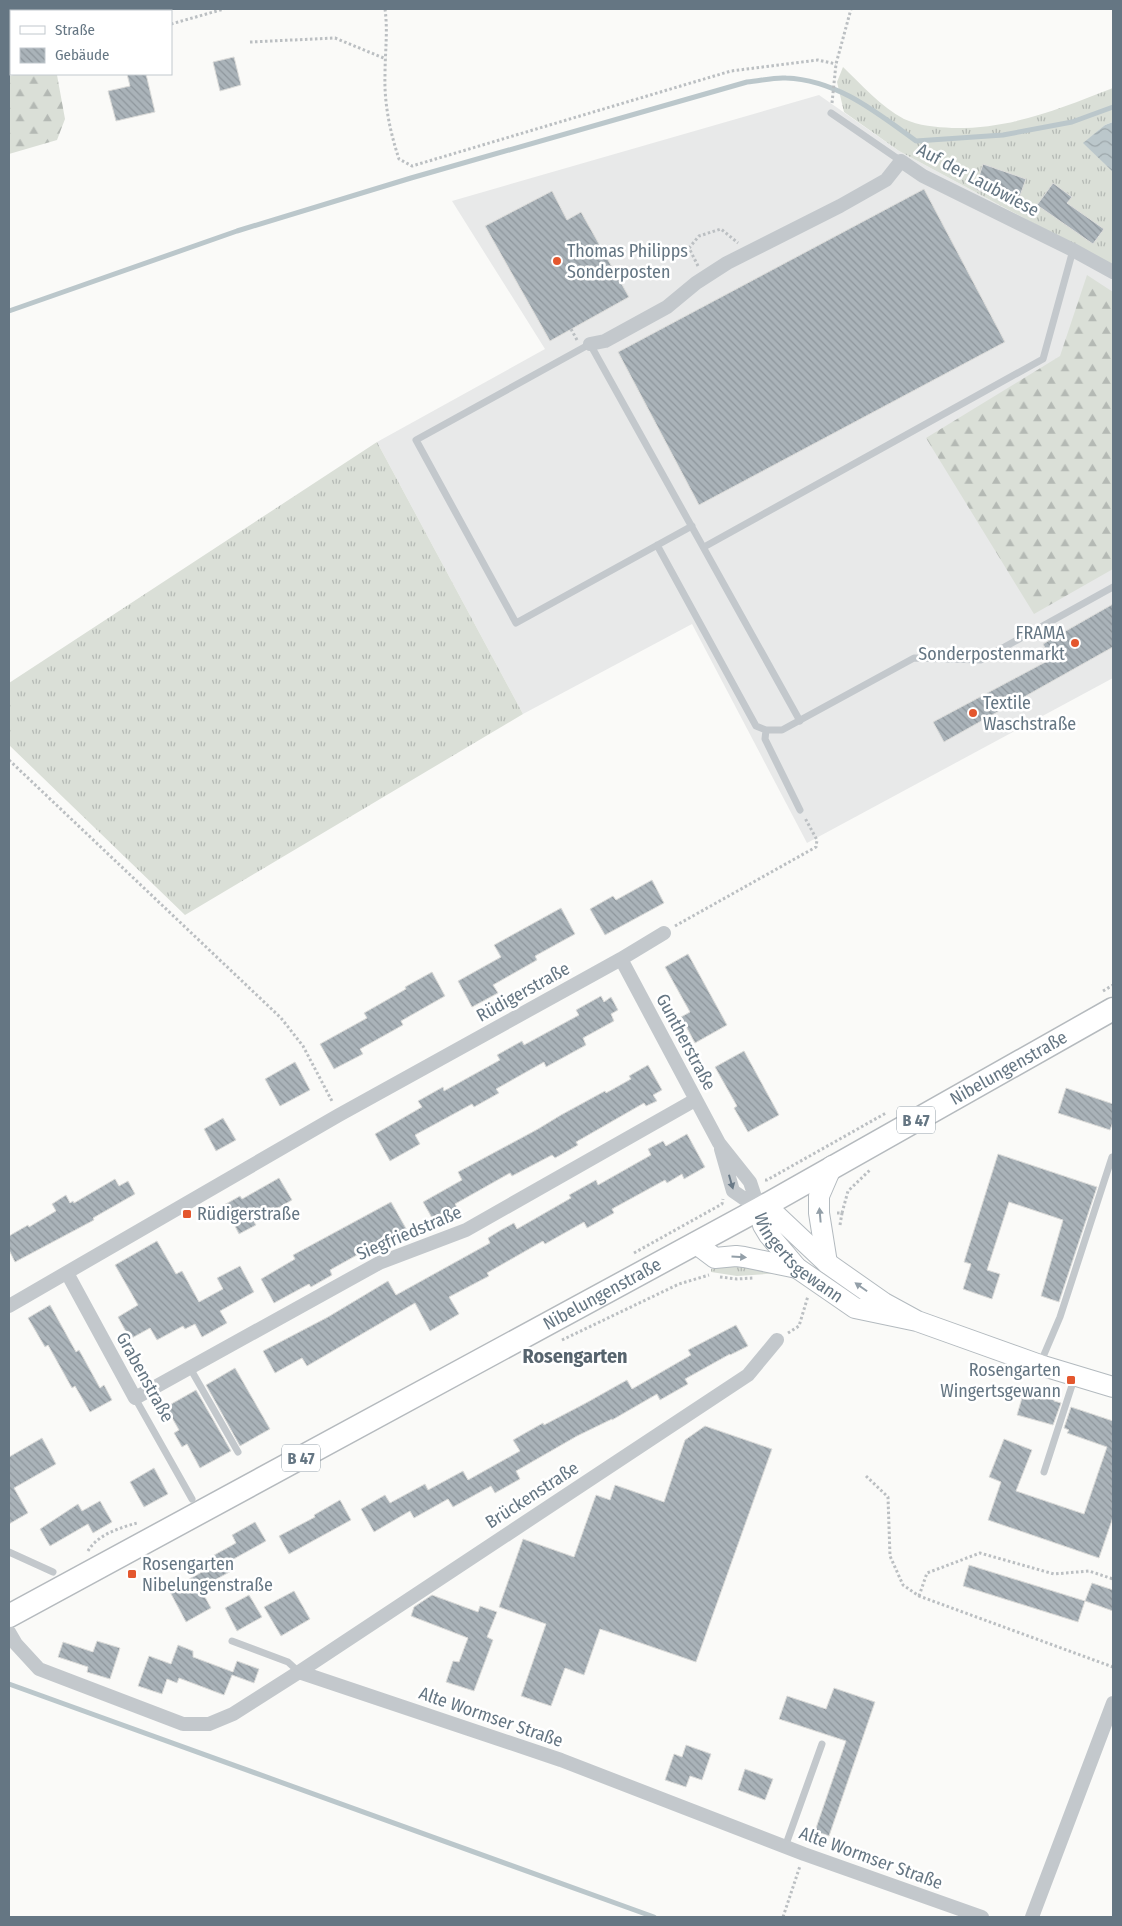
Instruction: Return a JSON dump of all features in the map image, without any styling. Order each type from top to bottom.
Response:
[{"type":"main road","name":"Nibelungenstraße","points":[[9,1616],[759,1208],[1113,1009]]},
{"type":"main road","points":[[827,1263],[819,1213],[819,1196],[832,1166]]},
{"type":"main road","name":"Wingertsgewann","points":[[759,1208],[776,1215],[827,1263],[884,1303],[917,1321]]},
{"type":"main road","name":"Wingertsgewann","points":[[759,1208],[763,1225],[769,1235],[797,1268],[855,1308],[917,1321],[1040,1365],[1113,1387]]},
{"type":"main road","points":[[695,1243],[715,1258],[736,1256],[755,1258],[797,1268]]},
{"type":"street","name":"Auf der Laubwiese","points":[[901,160],[923,176],[1073,250],[1113,272]]},
{"type":"street","points":[[590,344],[605,341],[667,307],[703,278],[727,262],[840,206],[886,180],[901,160]]},
{"type":"street","name":"Rüdigerstraße","points":[[9,1306],[339,1116],[621,959],[664,933]]},
{"type":"street","name":"Guntherstraße","points":[[621,959],[720,1143],[750,1182],[759,1208]]},
{"type":"street","name":"Siegfriedstraße","points":[[135,1398],[379,1263],[466,1230],[696,1100]]},
{"type":"street","name":"Grabenstraße","points":[[67,1272],[135,1398]]},
{"type":"street","name":"Brückenstraße","points":[[299,1672],[748,1375],[777,1340]]},
{"type":"street","points":[[9,1632],[16,1644],[39,1669],[183,1724],[208,1724],[233,1714],[299,1672]]},
{"type":"street","name":"Alte Wormser Straße","points":[[299,1672],[561,1760],[785,1847],[982,1917]]},
{"type":"street","points":[[1032,1917],[1113,1706]]},
{"type":"lane","name":"Auf der Laubwiese","points":[[831,113],[901,160]]},
{"type":"lane","points":[[704,547],[1043,359],[1073,250]]},
{"type":"lane","points":[[692,526],[516,623],[416,440],[590,344],[704,547],[800,720]]},
{"type":"lane","points":[[657,545],[756,726],[766,730],[782,730],[914,658],[982,660],[1113,587]]},
{"type":"lane","points":[[766,730],[765,739],[800,810]]},
{"type":"lane","points":[[1040,1365],[1060,1317],[1112,1157]]},
{"type":"lane","points":[[190,1368],[238,1452]]},
{"type":"lane","points":[[1044,1472],[1075,1376]]},
{"type":"lane","name":"Grabenstraße","points":[[135,1398],[192,1499]]},
{"type":"lane","points":[[9,1552],[53,1572]]},
{"type":"lane","points":[[232,1641],[288,1662],[299,1672]]},
{"type":"lane","points":[[785,1847],[822,1744]]},
{"type":"path","points":[[172,24],[224,9]]},
{"type":"path","points":[[385,9],[387,29],[385,77],[390,131],[399,158],[412,166],[731,72],[818,60],[836,64]]},
{"type":"path","points":[[833,96],[836,64],[851,9]]},
{"type":"path","points":[[250,42],[335,38],[386,59]]},
{"type":"path","points":[[703,278],[689,248],[699,236],[721,229],[749,252]]},
{"type":"path","points":[[9,760],[293,1032],[339,1116]]},
{"type":"path","points":[[664,933],[816,847],[817,840],[800,810]]},
{"type":"path","points":[[753,1278],[762,1277]]},
{"type":"path","points":[[777,1340],[799,1326],[808,1295]]},
{"type":"path","points":[[866,1476],[888,1497],[890,1556],[903,1585],[919,1596],[1113,1667]]},
{"type":"path","points":[[919,1596],[927,1573],[980,1553],[1054,1574],[1089,1571],[1113,1579]]},
{"type":"path","points":[[783,1917],[804,1854]]},
{"type":"shaded area","points":[[819,95],[899,151],[1113,266],[1113,678],[807,843],[692,624],[523,714],[377,442],[545,349],[452,201]]},
{"type":"green space","points":[[843,67],[887,108],[904,119],[928,126],[952,128],[995,125],[1015,121],[1054,110],[1113,88],[1113,122],[1105,125],[1084,143],[1113,172],[1113,266],[899,151],[844,112],[837,82]]},
{"type":"green space","points":[[57,75],[65,119],[57,140],[9,154],[9,76]]},
{"type":"green space","points":[[1087,275],[1113,292],[1113,569],[1034,614],[926,438],[1060,356]]},
{"type":"green space","points":[[377,442],[523,714],[185,915],[9,745],[9,683]]},
{"type":"green space","points":[[744,1264],[781,1273],[737,1276],[711,1272],[711,1269]]},
{"type":"water","points":[[1113,122],[1113,172],[1083,143],[1105,125]]},
{"type":"building","points":[[234,57],[241,85],[220,91],[213,62]]},
{"type":"building","points":[[127,75],[146,75],[155,112],[116,121],[108,91],[130,86]]},
{"type":"building","points":[[983,164],[1026,179],[1017,204],[975,189]]},
{"type":"building","points":[[1053,183],[1072,197],[1067,203],[1104,229],[1093,244],[1037,205]]},
{"type":"building","points":[[924,189],[1005,342],[699,505],[618,352]]},
{"type":"building","name":"Thomas Philipps Sonderposten","points":[[552,191],[567,220],[581,212],[629,297],[550,341],[485,226]]},
{"type":"building","points":[[1113,604],[1113,647],[944,742],[933,722],[1051,659],[1043,644]]},
{"type":"building","points":[[652,880],[664,903],[605,935],[590,909],[613,896],[616,900]]},
{"type":"building","points":[[561,908],[575,934],[535,956],[537,960],[493,985],[498,993],[472,1007],[458,981],[501,957],[494,945]]},
{"type":"building","points":[[688,954],[727,1025],[695,1043],[681,1017],[690,1012],[665,967]]},
{"type":"building","points":[[432,972],[445,996],[401,1021],[403,1025],[360,1049],[363,1054],[334,1069],[320,1044],[367,1018],[364,1013]]},
{"type":"building","points":[[601,996],[604,1002],[611,997],[618,1010],[611,1014],[614,1021],[583,1038],[586,1045],[546,1067],[544,1062],[496,1089],[499,1093],[474,1107],[472,1104],[415,1135],[420,1144],[390,1161],[375,1134],[422,1107],[418,1101],[443,1087],[444,1091],[500,1060],[497,1055],[522,1041],[524,1045],[579,1015],[576,1010]]},
{"type":"building","points":[[744,1051],[779,1115],[748,1132],[734,1108],[737,1106],[715,1067]]},
{"type":"building","points":[[295,1062],[310,1090],[280,1106],[265,1079]]},
{"type":"building","points":[[648,1065],[662,1090],[653,1095],[657,1101],[646,1106],[644,1103],[576,1142],[578,1145],[555,1158],[552,1155],[512,1176],[510,1173],[455,1204],[460,1212],[436,1225],[423,1202],[462,1180],[458,1172],[605,1091],[606,1093],[631,1079],[629,1076]]},
{"type":"building","points":[[1066,1088],[1113,1104],[1113,1122],[1110,1130],[1058,1113]]},
{"type":"building","points":[[223,1118],[236,1140],[216,1151],[204,1129]]},
{"type":"building","points":[[687,1134],[705,1167],[684,1179],[682,1174],[667,1183],[665,1180],[612,1209],[614,1213],[587,1228],[584,1222],[545,1244],[543,1241],[487,1273],[489,1276],[449,1297],[459,1314],[430,1331],[415,1303],[307,1366],[302,1358],[275,1373],[263,1351],[328,1317],[388,1281],[396,1295],[490,1243],[488,1238],[501,1230],[514,1223],[517,1229],[571,1198],[569,1195],[596,1180],[598,1185],[651,1155],[648,1149],[663,1141],[666,1146]]},
{"type":"building","points":[[998,1154],[1097,1187],[1059,1302],[1041,1296],[1063,1220],[1009,1202],[987,1270],[1000,1274],[992,1299],[963,1289],[971,1264],[964,1262]]},
{"type":"building","points":[[279,1178],[292,1200],[254,1222],[256,1225],[239,1234],[224,1205],[240,1196],[242,1199]]},
{"type":"building","points":[[115,1179],[119,1186],[128,1181],[135,1194],[93,1218],[94,1220],[15,1262],[9,1250],[9,1236],[56,1211],[52,1204],[66,1195],[70,1203],[73,1201],[74,1203]]},
{"type":"building","points":[[391,1202],[408,1232],[384,1246],[382,1241],[330,1270],[332,1275],[311,1287],[309,1284],[274,1303],[261,1279],[295,1259],[293,1255]]},
{"type":"building","points":[[157,1241],[176,1274],[182,1271],[199,1302],[223,1289],[217,1278],[240,1266],[254,1292],[220,1311],[227,1323],[202,1337],[195,1324],[185,1329],[183,1326],[157,1340],[150,1328],[130,1339],[118,1317],[138,1305],[115,1265]]},
{"type":"building","points":[[50,1305],[76,1352],[79,1350],[100,1388],[104,1385],[112,1400],[90,1412],[75,1386],[72,1388],[48,1345],[45,1347],[28,1318]]},
{"type":"building","points":[[736,1325],[748,1346],[685,1379],[688,1384],[660,1400],[657,1394],[516,1471],[520,1479],[495,1493],[491,1486],[453,1507],[448,1499],[414,1518],[410,1511],[374,1532],[361,1509],[385,1495],[390,1503],[425,1484],[428,1490],[463,1471],[468,1480],[520,1451],[513,1440],[627,1380],[632,1389],[691,1355],[688,1350]]},
{"type":"building","points":[[235,1368],[270,1429],[240,1446],[206,1385]]},
{"type":"building","points":[[196,1390],[231,1451],[200,1468],[187,1444],[182,1447],[174,1433],[179,1430],[166,1407]]},
{"type":"building","points":[[1024,1391],[1061,1403],[1053,1425],[1017,1415]]},
{"type":"building","points":[[1071,1407],[1113,1421],[1113,1517],[1099,1558],[988,1520],[1001,1482],[989,1477],[1004,1439],[1032,1450],[1016,1491],[1084,1514],[1107,1447],[1067,1433],[1069,1430],[1064,1428]]},
{"type":"building","points":[[705,1426],[772,1449],[696,1662],[600,1629],[584,1675],[565,1668],[551,1706],[521,1696],[546,1624],[499,1607],[523,1539],[574,1557],[596,1495],[610,1500],[615,1485],[664,1502],[685,1440]]},
{"type":"building","points":[[42,1438],[56,1464],[14,1488],[28,1513],[9,1524],[9,1457]]},
{"type":"building","points":[[154,1468],[168,1494],[144,1507],[130,1482]]},
{"type":"building","points":[[340,1500],[351,1520],[289,1554],[279,1536],[315,1517],[314,1515]]},
{"type":"building","points":[[100,1501],[112,1522],[93,1533],[88,1524],[50,1546],[40,1529],[78,1504],[82,1511]]},
{"type":"building","points":[[255,1522],[266,1541],[230,1561],[235,1569],[200,1588],[211,1608],[186,1622],[169,1590],[202,1572],[198,1564],[236,1543],[232,1535]]},
{"type":"building","points":[[969,1565],[1085,1601],[1078,1622],[963,1586]]},
{"type":"building","points":[[1092,1583],[1113,1590],[1113,1611],[1085,1601]]},
{"type":"building","points":[[294,1591],[310,1619],[281,1636],[264,1607]]},
{"type":"building","points":[[249,1595],[262,1617],[237,1631],[225,1608]]},
{"type":"building","points":[[432,1595],[478,1612],[480,1606],[497,1612],[487,1637],[493,1640],[474,1691],[446,1682],[453,1661],[459,1662],[468,1638],[411,1616],[414,1607]]},
{"type":"building","points":[[97,1641],[120,1648],[110,1679],[87,1672],[88,1667],[58,1657],[63,1642],[93,1652]]},
{"type":"building","points":[[178,1645],[193,1651],[193,1657],[233,1672],[237,1661],[259,1669],[254,1683],[232,1675],[224,1695],[179,1678],[177,1683],[167,1679],[162,1694],[138,1686],[149,1656],[171,1664]]},
{"type":"building","points":[[834,1688],[875,1702],[829,1836],[815,1831],[846,1741],[779,1719],[787,1696],[826,1709]]},
{"type":"building","points":[[686,1745],[711,1754],[702,1780],[690,1776],[686,1787],[665,1780],[674,1754],[682,1757]]},
{"type":"building","points":[[745,1769],[773,1779],[765,1800],[738,1790]]},
{"type":"waterway","points":[[9,311],[237,231],[411,178],[747,82],[786,78],[805,80],[822,85],[855,99],[916,141],[1003,135],[1072,122],[1113,107]]},
{"type":"waterway","points":[[9,1684],[654,1917]]},
{"type":"place","name":"Thomas Philipps Sonderposten","points":[[557,261]]},
{"type":"place","name":"FRAMA Sonderpostenmarkt","points":[[1075,643]]},
{"type":"place","name":"Textile Waschstraße","points":[[973,713]]},
{"type":"place","name":"Rüdigerstraße","points":[[187,1214]]},
{"type":"place","name":"Rosengarten Wingertsgewann","points":[[1071,1380]]},
{"type":"place","name":"Rosengarten Nibelungenstraße","points":[[132,1574]]},
{"type":"district","name":"Rosengarten","points":[[575,1356]]}]
